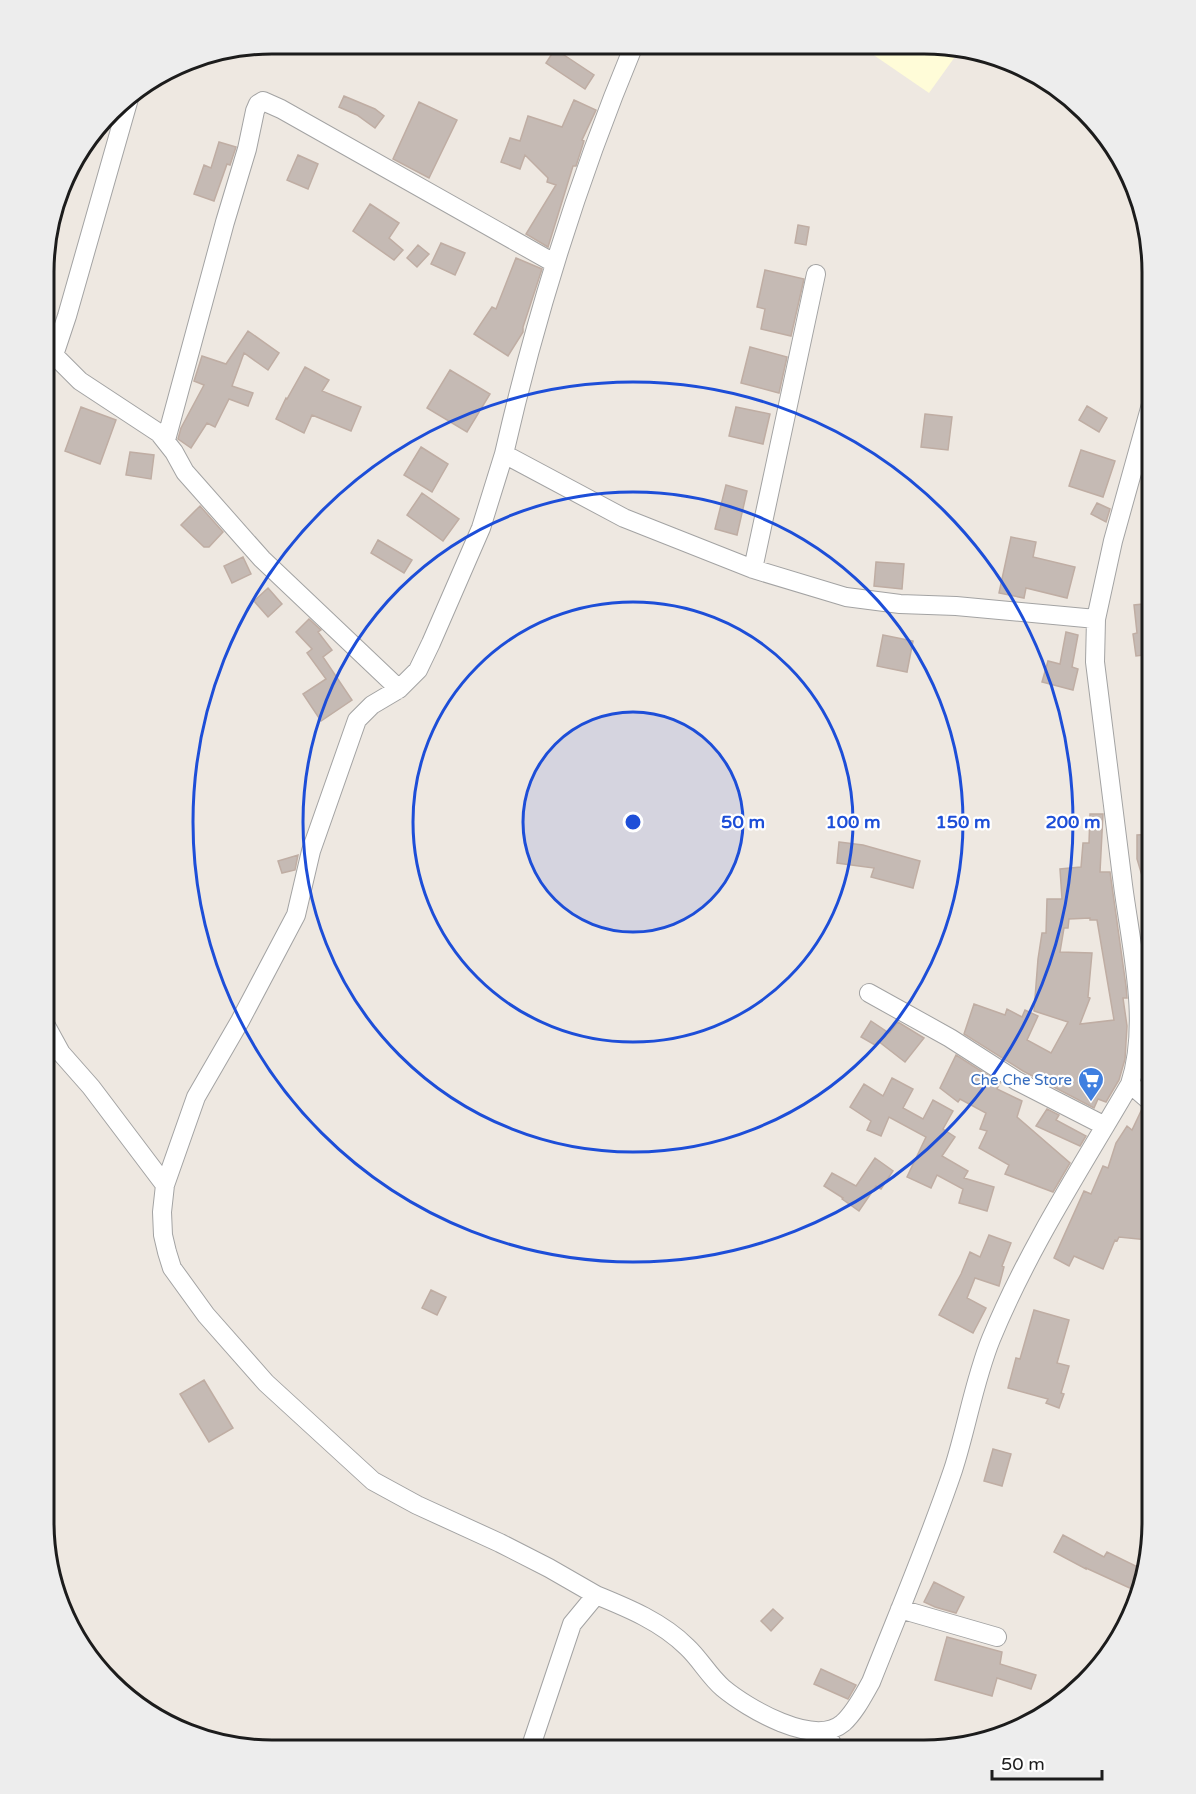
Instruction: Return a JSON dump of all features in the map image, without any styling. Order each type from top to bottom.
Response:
[{"type":"street","points":[[630,54],[601,129],[554,263],[519,387],[504,454],[481,528],[418,670],[399,689],[372,705],[357,720],[311,851],[296,915],[240,1021],[196,1097],[165,1185],[162,1212],[163,1235],[172,1268],[206,1315],[266,1383],[373,1481],[417,1506],[500,1543],[596,1595],[653,1621],[687,1647],[723,1688],[747,1706],[792,1726],[826,1732],[842,1724],[857,1706],[871,1682],[941,1504],[965,1434],[990,1340],[1053,1212],[1130,1084],[1136,1065],[1139,1038],[1135,977],[1095,662],[1096,619],[1113,541],[1142,437]]},
{"type":"street","points":[[166,440],[248,149],[258,104],[263,102],[281,109],[554,263]]},
{"type":"street","points":[[54,337],[125,111]]},
{"type":"street","points":[[753,568],[816,274]]},
{"type":"street","points":[[54,354],[80,381],[139,419],[166,440],[185,472],[262,559],[399,689]]},
{"type":"street","points":[[504,454],[624,518],[753,568],[846,597],[900,604],[956,606],[1096,619]]},
{"type":"street","points":[[869,993],[950,1038],[1017,1081],[1105,1126]]},
{"type":"street","points":[[54,1039],[62,1053],[91,1087],[165,1185]]},
{"type":"street","points":[[1130,1084],[1142,1094]]},
{"type":"street","points":[[533,1740],[572,1624],[596,1595]]},
{"type":"street","points":[[900,1609],[997,1637]]},
{"type":"street","points":[[826,1732],[830,1740]]},
{"type":"shaded area","points":[[872,54],[939,54],[955,56],[929,93]]},
{"type":"building","points":[[552,54],[562,54],[594,75],[585,89],[546,63]]},
{"type":"building","points":[[344,96],[375,109],[384,116],[375,128],[357,115],[339,107]]},
{"type":"building","points":[[574,100],[596,110],[582,140],[584,141],[576,166],[573,166],[548,247],[526,234],[556,185],[547,182],[548,178],[525,155],[520,169],[501,162],[510,138],[520,141],[528,116],[562,127]]},
{"type":"building","points":[[419,102],[457,120],[429,178],[393,159]]},
{"type":"building","points":[[219,142],[236,147],[230,165],[227,164],[214,201],[194,194],[204,165],[211,168]]},
{"type":"building","points":[[298,155],[318,164],[308,189],[287,180]]},
{"type":"building","points":[[370,204],[399,223],[389,238],[403,250],[394,260],[353,231]]},
{"type":"building","points":[[798,225],[809,227],[806,245],[795,243]]},
{"type":"building","points":[[441,243],[465,253],[455,275],[431,264]]},
{"type":"building","points":[[418,245],[429,254],[417,267],[407,258]]},
{"type":"building","points":[[516,258],[542,269],[523,332],[508,356],[474,334],[492,307],[496,309]]},
{"type":"building","points":[[765,270],[804,279],[791,336],[761,329],[765,309],[757,307]]},
{"type":"building","points":[[248,331],[279,353],[268,370],[244,353],[232,386],[253,393],[248,406],[229,399],[215,427],[207,423],[191,448],[178,439],[181,428],[204,385],[194,381],[202,356],[226,364]]},
{"type":"building","points":[[750,347],[787,357],[779,393],[741,383]]},
{"type":"building","points":[[305,367],[329,380],[322,391],[361,407],[351,431],[312,415],[304,433],[276,419]]},
{"type":"building","points":[[450,370],[490,394],[467,432],[427,408]]},
{"type":"building","points":[[1087,406],[1107,418],[1099,432],[1079,420]]},
{"type":"building","points":[[81,407],[116,420],[100,464],[65,451]]},
{"type":"building","points":[[736,407],[770,414],[763,444],[729,436]]},
{"type":"building","points":[[925,414],[952,417],[948,450],[921,447]]},
{"type":"building","points":[[421,447],[448,464],[432,492],[404,475]]},
{"type":"building","points":[[1081,450],[1115,461],[1103,497],[1069,486]]},
{"type":"building","points":[[130,452],[154,455],[151,479],[126,475]]},
{"type":"building","points":[[726,485],[747,491],[737,535],[715,529]]},
{"type":"building","points":[[422,493],[459,519],[443,541],[407,515]]},
{"type":"building","points":[[1097,503],[1110,509],[1106,522],[1091,514]]},
{"type":"building","points":[[200,506],[223,532],[209,547],[204,547],[181,525]]},
{"type":"building","points":[[1011,537],[1036,542],[1033,557],[1075,567],[1067,598],[1026,588],[1024,598],[999,593]]},
{"type":"building","points":[[378,540],[412,560],[404,573],[371,553]]},
{"type":"building","points":[[243,557],[251,574],[232,583],[224,566]]},
{"type":"building","points":[[876,562],[904,564],[902,589],[874,586]]},
{"type":"building","points":[[268,588],[282,604],[268,617],[254,601]]},
{"type":"building","points":[[1142,604],[1142,655],[1136,656],[1133,634],[1137,633],[1134,605]]},
{"type":"building","points":[[309,619],[321,630],[318,632],[332,650],[323,657],[352,700],[321,721],[303,694],[326,679],[307,653],[312,649],[296,632]]},
{"type":"building","points":[[1066,632],[1078,635],[1072,667],[1078,669],[1073,690],[1042,682],[1048,661],[1060,664]]},
{"type":"building","points":[[883,635],[913,641],[907,672],[877,666]]},
{"type":"building","points":[[1090,814],[1103,814],[1100,872],[1110,872],[1127,998],[1123,998],[1127,1026],[1125,1059],[1119,1080],[1106,1102],[1098,1099],[1094,1108],[1023,1071],[964,1034],[974,1004],[1005,1015],[1007,1009],[1022,1017],[1025,1010],[1038,1016],[1027,1040],[1051,1053],[1068,1022],[1034,1011],[1042,933],[1046,933],[1047,899],[1062,899],[1060,869],[1081,867],[1083,843],[1089,843]],"holes":[[[1090,918],[1090,920],[1097,920],[1114,1020],[1080,1024],[1090,998],[1088,997],[1092,953],[1060,952],[1064,928],[1068,928],[1069,919]]]},
{"type":"building","points":[[1137,835],[1142,835],[1142,876],[1137,859]]},
{"type":"building","points":[[839,842],[863,845],[920,861],[913,888],[871,877],[874,868],[837,863]]},
{"type":"building","points":[[298,855],[295,870],[282,873],[278,861]]},
{"type":"building","points":[[871,1021],[889,1033],[898,1022],[924,1038],[905,1062],[878,1041],[875,1045],[861,1037]]},
{"type":"building","points":[[956,1055],[1000,1083],[997,1089],[1022,1101],[1017,1117],[1070,1163],[1053,1192],[1005,1174],[1009,1165],[979,1148],[987,1131],[980,1129],[986,1113],[960,1099],[958,1102],[940,1088]]},
{"type":"building","points":[[892,1078],[913,1089],[903,1108],[923,1119],[933,1100],[953,1111],[943,1129],[955,1137],[942,1156],[968,1171],[964,1178],[994,1187],[987,1211],[959,1203],[963,1189],[937,1175],[931,1188],[907,1177],[926,1137],[889,1117],[881,1136],[867,1130],[871,1121],[850,1107],[864,1084],[883,1096]]},
{"type":"building","points":[[1047,1109],[1059,1115],[1056,1120],[1086,1136],[1080,1146],[1036,1126]]},
{"type":"building","points":[[1142,1109],[1142,1239],[1119,1237],[1117,1241],[1115,1240],[1103,1269],[1074,1256],[1069,1266],[1054,1258],[1084,1191],[1091,1194],[1103,1166],[1108,1168],[1116,1143],[1127,1126],[1132,1130]]},
{"type":"building","points":[[875,1158],[893,1171],[881,1189],[876,1186],[859,1211],[824,1186],[832,1173],[856,1186]]},
{"type":"building","points":[[989,1235],[1011,1243],[1002,1266],[1004,1267],[999,1286],[975,1278],[967,1298],[986,1308],[973,1333],[939,1315],[970,1252],[980,1257]]},
{"type":"building","points":[[431,1290],[446,1297],[437,1315],[422,1308]]},
{"type":"building","points":[[1034,1310],[1069,1320],[1057,1363],[1069,1366],[1059,1408],[1046,1403],[1048,1399],[1008,1388],[1016,1358],[1020,1359]]},
{"type":"building","points":[[204,1380],[233,1428],[209,1442],[180,1394]]},
{"type":"building","points":[[993,1449],[1011,1454],[1002,1486],[984,1481]]},
{"type":"building","points":[[1063,1535],[1104,1557],[1107,1552],[1138,1567],[1131,1589],[1086,1569],[1054,1552]]},
{"type":"building","points":[[934,1582],[964,1597],[956,1613],[924,1602]]},
{"type":"building","points":[[773,1609],[783,1618],[771,1631],[761,1621]]},
{"type":"building","points":[[947,1637],[1002,1652],[1000,1664],[1036,1675],[1031,1689],[997,1678],[992,1696],[935,1680]]},
{"type":"building","points":[[821,1669],[856,1685],[848,1699],[814,1684]]},
{"type":"place","name":"Che Che Store","points":[[1091,1103]]}]
